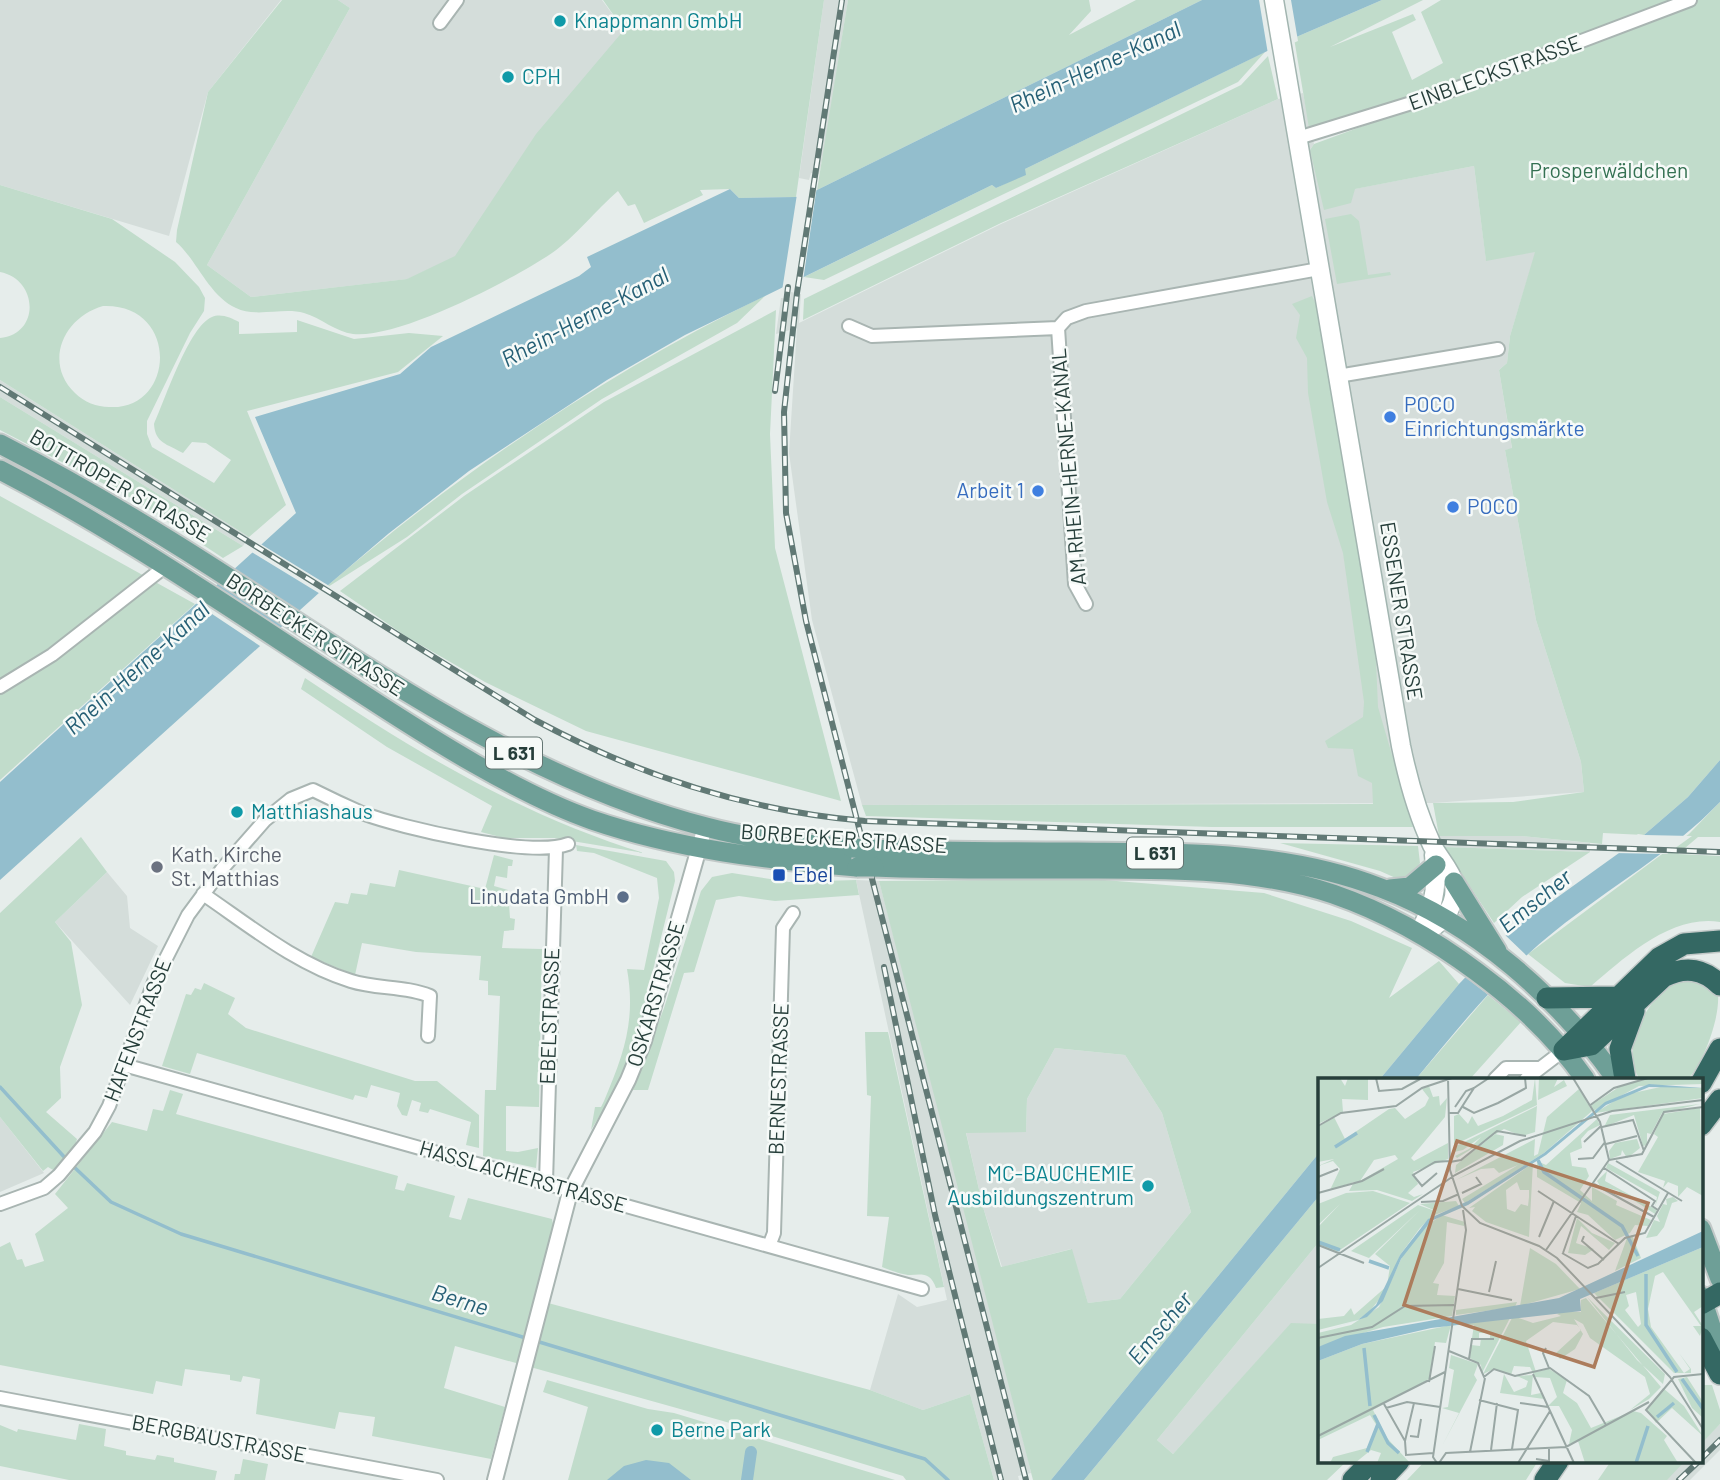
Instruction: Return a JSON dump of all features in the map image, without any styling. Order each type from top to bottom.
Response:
[{"type":"highway","points":[[1564,1050],[1586,1038],[1627,1000],[1672,949],[1684,944],[1720,941]]},
{"type":"highway","points":[[1547,998],[1627,1000],[1679,970],[1699,971],[1720,985]]},
{"type":"highway","points":[[1625,1078],[1620,1049],[1627,1000]]},
{"type":"highway","points":[[1702,1082],[1720,1049]]},
{"type":"highway","points":[[1702,1083],[1720,1063]]},
{"type":"highway","points":[[1702,1124],[1720,1100]]},
{"type":"highway","points":[[1702,1340],[1720,1374]]},
{"type":"highway","points":[[1353,1480],[1371,1462]]},
{"type":"highway","points":[[1381,1480],[1398,1462]]},
{"type":"highway","points":[[1532,1480],[1544,1462]]},
{"type":"highway","points":[[1545,1480],[1557,1462]]},
{"type":"main road","name":"ESSENER STRASSE","points":[[1275,2],[1395,719],[1412,794],[1435,857],[1454,882]]},
{"type":"main road","name":"BOTTROPER STRASSE","points":[[0,444],[80,485],[216,569]]},
{"type":"main road","name":"BOTTROPER STRASSE","points":[[0,470],[77,510],[196,584]]},
{"type":"main road","name":"BORBECKER STRASSE","points":[[216,569],[407,694],[518,754],[595,791],[705,827],[863,858],[1180,870],[1256,877],[1334,894],[1421,933]]},
{"type":"main road","name":"BORBECKER STRASSE","points":[[196,584],[315,663],[464,756],[591,820],[700,848],[782,861],[1195,853],[1293,864],[1379,887],[1438,915]]},
{"type":"main road","name":"ESSENER STRASSE","points":[[1435,857],[1438,915]]},
{"type":"main road","points":[[1379,887],[1404,890],[1416,885],[1435,857]]},
{"type":"main road","points":[[1421,933],[1434,929],[1438,915],[1453,897],[1454,882]]},
{"type":"main road","points":[[1454,882],[1481,936],[1586,1038],[1615,1078]]},
{"type":"main road","name":"L 631","points":[[1438,915],[1481,936]]},
{"type":"main road","name":"L 631","points":[[1421,933],[1506,993],[1564,1050],[1585,1078]]},
{"type":"main road","points":[[1702,1232],[1720,1279]]},
{"type":"main road","points":[[1708,1296],[1720,1354]]},
{"type":"street","points":[[440,23],[457,0]]},
{"type":"street","name":"EINBLECKSTRASSE","points":[[1298,138],[1444,93],[1690,0]]},
{"type":"street","name":"AM RHEIN-HERNE-KANAL","points":[[849,326],[872,336],[1058,328],[1067,318],[1086,311],[1319,269]]},
{"type":"street","name":"AM RHEIN-HERNE-KANAL","points":[[1058,328],[1075,584],[1086,604]]},
{"type":"street","points":[[1338,376],[1498,349]]},
{"type":"street","points":[[0,687],[52,655],[167,565]]},
{"type":"street","name":"HAFENSTRASSE","points":[[0,1204],[34,1193],[59,1175],[79,1152],[110,1106],[140,1015],[163,961],[203,894],[265,820],[307,791],[313,790],[380,818],[507,847],[562,846]]},
{"type":"street","name":"OSKARSTRASSE","points":[[570,1192],[628,1080],[645,1041],[705,827]]},
{"type":"street","name":"EBELSTRASSE","points":[[546,1182],[562,846]]},
{"type":"street","points":[[203,894],[292,955],[324,971],[378,988],[430,996],[428,1036]]},
{"type":"street","name":"BERNESTRASSE","points":[[769,1246],[774,1233],[783,928],[793,914]]},
{"type":"street","points":[[1528,1078],[1564,1050]]},
{"type":"street","name":"HASSLACHERSTRASSE","points":[[124,1065],[922,1289]]},
{"type":"street","points":[[1496,1078],[1506,1068],[1540,1068]]},
{"type":"street","points":[[495,1480],[541,1313],[570,1192]]},
{"type":"street","name":"BERGBAUSTRASSE","points":[[0,1398],[437,1480]]},
{"type":"shaded area","points":[[0,0],[281,0],[208,92],[169,236],[0,185]]},
{"type":"shaded area","points":[[338,0],[602,0],[624,30],[455,257],[408,279],[251,297],[207,265],[350,8]]},
{"type":"shaded area","points":[[824,0],[848,0],[825,147],[819,174],[811,173],[809,180],[799,178]]},
{"type":"shaded area","points":[[1303,93],[1314,144],[1310,150],[1354,189],[1474,166],[1486,260],[1536,251],[1510,336],[1507,363],[1499,370],[1512,449],[1505,450],[1536,620],[1581,762],[1584,792],[1433,803],[862,805],[812,620],[789,453],[797,328],[776,334],[781,298],[790,299],[791,292],[801,294],[799,323],[1001,224],[1278,99]]},
{"type":"shaded area","points":[[0,380],[249,537],[243,546],[0,397]]},
{"type":"shaded area","points":[[1439,836],[1521,836],[1590,843],[1590,852],[1444,847]]},
{"type":"shaded area","points":[[107,872],[127,896],[130,928],[158,946],[130,1005],[55,922]]},
{"type":"shaded area","points":[[856,880],[879,881],[1028,1459],[1031,1473],[1018,1476],[1019,1480],[994,1480],[970,1394],[923,1410],[870,1390],[898,1294],[917,1307],[947,1300]]},
{"type":"shaded area","points":[[1055,1048],[1125,1055],[1162,1113],[1191,1212],[1120,1299],[1088,1303],[1071,1249],[1002,1267],[983,1207],[966,1132],[1026,1132],[1027,1099]]},
{"type":"shaded area","points":[[0,1117],[44,1173],[0,1192]]},
{"type":"shaded area","points":[[1318,1243],[1318,1324],[1291,1324],[1173,1454],[1157,1440]]},
{"type":"shaded area","points":[[1720,1424],[1720,1450],[1690,1480],[1663,1480],[1682,1462],[1702,1462],[1702,1442]]},
{"type":"green space","points":[[282,0],[338,0],[350,8],[207,265],[251,297],[407,279],[455,256],[536,134],[624,30],[603,0],[824,0],[796,197],[739,198],[730,189],[700,190],[703,195],[644,223],[635,204],[628,206],[618,191],[568,240],[534,264],[455,306],[426,318],[373,333],[347,333],[296,311],[252,312],[236,308],[218,295],[176,242],[177,230],[208,92]]},
{"type":"green space","points":[[848,0],[1089,0],[1091,11],[1069,35],[1136,0],[1202,0],[817,190]]},
{"type":"green space","name":"Prosperwäldchen","points":[[1382,0],[1423,0],[1330,47],[1413,14],[1416,20],[1392,32],[1412,80],[1443,63],[1421,12],[1441,0],[1720,0],[1720,760],[1688,797],[1644,835],[1603,833],[1602,844],[1521,836],[1439,836],[1433,803],[1513,802],[1584,792],[1581,762],[1536,620],[1505,450],[1512,448],[1499,370],[1507,363],[1510,336],[1535,252],[1486,261],[1474,166],[1355,189],[1351,203],[1324,210],[1310,150],[1314,144],[1404,111],[1310,134],[1294,38]]},
{"type":"green space","points":[[1265,52],[1238,82],[824,280],[804,277],[992,185],[996,188],[1025,174],[1025,169]]},
{"type":"green space","points":[[1268,56],[1278,99],[1001,223],[803,320],[804,299],[1241,85]]},
{"type":"green space","points":[[0,185],[112,219],[175,262],[199,287],[205,298],[204,311],[190,333],[147,421],[147,434],[152,447],[214,483],[231,460],[206,443],[192,442],[183,453],[159,439],[154,424],[186,348],[203,323],[212,317],[222,316],[239,322],[239,334],[297,332],[297,320],[354,339],[409,333],[443,336],[398,372],[247,411],[286,505],[249,537],[0,380],[0,338],[23,327],[30,306],[22,285],[13,277],[0,272]],"holes":[[[103,306],[128,310],[146,321],[156,338],[160,357],[157,376],[147,392],[131,404],[109,407],[91,403],[75,393],[65,381],[60,368],[62,342],[69,330],[89,312]]]},
{"type":"green space","points":[[1351,214],[1359,221],[1368,275],[1390,272],[1391,275],[1337,284],[1325,219]]},
{"type":"green space","points":[[766,295],[737,323],[602,399],[462,494],[407,537],[320,592],[425,507],[533,429],[647,359]]},
{"type":"green space","points":[[1312,296],[1321,315],[1375,638],[1378,707],[1413,827],[1212,827],[866,816],[862,805],[1373,804],[1372,783],[1358,776],[1353,749],[1328,748],[1325,741],[1363,717],[1364,702],[1343,553],[1327,502],[1308,393],[1307,358],[1296,338],[1300,315],[1292,304]]},
{"type":"green space","points":[[776,310],[770,434],[775,548],[841,801],[586,731],[485,682],[407,637],[340,591],[464,496],[604,402]]},
{"type":"green space","points":[[0,397],[243,546],[223,558],[135,500],[0,430]]},
{"type":"green space","points":[[0,496],[195,604],[0,780]]},
{"type":"green space","points":[[305,678],[427,755],[510,800],[598,838],[644,853],[554,838],[504,838],[481,832],[492,806],[387,747],[301,689]]},
{"type":"green space","points":[[1720,802],[1720,837],[1698,837],[1678,854],[1720,856],[1720,922],[1702,921],[1666,931],[1618,963],[1590,987],[1565,983],[1528,954],[1689,834]]},
{"type":"green space","points":[[81,837],[107,872],[55,922],[71,942],[82,1005],[60,1067],[61,1098],[46,1112],[77,1139],[75,1146],[53,1170],[48,1167],[43,1171],[0,1117],[0,913]]},
{"type":"green space","points":[[1280,843],[1418,846],[1420,863],[1409,879],[1398,879],[1380,871]]},
{"type":"green space","points":[[576,845],[666,861],[674,872],[675,881],[636,1039],[617,1088],[591,1130],[595,1107],[601,1107],[604,1101],[626,1036],[630,1005],[627,969],[644,970],[659,898],[657,878],[594,853],[577,851]]},
{"type":"green space","points":[[1444,847],[1590,852],[1522,897],[1494,923]]},
{"type":"green space","points":[[494,855],[513,860],[512,866],[508,866],[507,878],[496,876],[494,886],[508,890],[510,918],[515,919],[514,930],[504,931],[502,948],[542,949],[539,1107],[506,1106],[506,1151],[518,1152],[538,1148],[536,1168],[483,1156],[485,1090],[496,1090],[500,996],[488,995],[488,981],[479,980],[481,956],[416,952],[362,943],[355,975],[311,957],[335,902],[348,904],[351,893],[367,895],[370,883],[395,887],[399,870],[485,889]]},
{"type":"green space","points":[[732,873],[789,882],[856,880],[859,895],[775,901],[739,896],[716,900],[694,972],[684,973],[648,1090],[633,1090],[664,1008],[701,891],[712,877]]},
{"type":"green space","points":[[1092,879],[1264,893],[1351,921],[1412,948],[1389,998],[1439,961],[1459,984],[1381,1078],[1318,1078],[1318,1154],[1051,1480],[1033,1480],[879,881]],"holes":[[[1055,1048],[1125,1055],[1162,1113],[1191,1212],[1120,1299],[1088,1303],[1072,1249],[1001,1267],[983,1207],[966,1133],[1026,1132],[1027,1099]]]},
{"type":"green space","points":[[1674,980],[1701,980],[1718,994],[1710,1039],[1700,1062],[1689,1078],[1639,1078],[1634,1065],[1635,1038],[1646,1012]]},
{"type":"green space","points":[[204,983],[235,998],[228,1014],[246,1028],[415,1081],[437,1081],[479,1115],[479,1148],[466,1145],[471,1122],[430,1109],[428,1113],[419,1111],[421,1103],[412,1100],[407,1116],[402,1115],[397,1106],[400,1093],[371,1085],[367,1098],[355,1095],[353,1100],[197,1053],[190,1074],[162,1066],[186,994],[191,995],[195,988],[201,990]]},
{"type":"green space","points":[[1488,995],[1521,1022],[1471,1078],[1417,1078]]},
{"type":"green space","points":[[865,1032],[888,1032],[944,1287],[936,1288],[926,1275],[903,1274],[882,1267],[889,1217],[867,1216],[871,1096],[867,1095]]},
{"type":"green space","points":[[170,1090],[183,1094],[176,1114],[398,1176],[395,1189],[404,1191],[407,1183],[455,1196],[449,1217],[461,1220],[468,1198],[552,1219],[554,1229],[537,1300],[870,1390],[923,1410],[970,1394],[994,1480],[906,1480],[903,1476],[723,1421],[455,1346],[444,1388],[505,1407],[491,1459],[372,1436],[375,1417],[339,1412],[335,1429],[256,1414],[260,1379],[243,1376],[241,1382],[230,1380],[230,1375],[185,1369],[182,1386],[156,1381],[153,1394],[0,1365],[0,1247],[10,1242],[17,1260],[22,1259],[25,1267],[44,1261],[35,1234],[68,1208],[55,1194],[112,1122],[147,1131],[153,1109],[163,1111]]},
{"type":"green space","points":[[1318,1197],[1318,1243],[1157,1440],[1173,1454],[1291,1323],[1318,1324],[1318,1462],[1346,1462],[1327,1480],[1084,1480]]},
{"type":"green space","name":"Berne Park","points":[[547,1380],[648,1409],[674,1413],[895,1480],[568,1480],[588,1407],[543,1392]]},
{"type":"green space","points":[[1702,1385],[1712,1385],[1720,1410],[1720,1424],[1702,1443]]},
{"type":"green space","points":[[79,1424],[106,1429],[104,1446],[126,1451],[126,1455],[155,1460],[157,1455],[174,1458],[174,1462],[217,1471],[215,1480],[69,1480],[0,1466],[0,1425],[17,1432],[18,1429],[76,1440]]},
{"type":"green space","points":[[243,1459],[268,1464],[265,1480],[234,1480],[235,1474],[240,1474]]},
{"type":"green space","points":[[1424,1462],[1537,1462],[1526,1480],[1407,1480]]},
{"type":"green space","points":[[1610,1462],[1684,1462],[1667,1480],[1598,1480]]},
{"type":"water","name":"Rhein-Herne-Kanal","points":[[1202,0],[1382,0],[1294,38],[1025,169],[1026,175],[996,188],[992,185],[685,335],[607,380],[469,471],[388,534],[0,880],[0,782],[296,513],[255,417],[400,374],[431,347],[579,276],[591,267],[587,257],[730,189],[739,198],[796,197],[817,190]]},
{"type":"water","points":[[1720,760],[1720,802],[1701,820],[1661,854],[1536,947],[1482,1001],[1417,1078],[1381,1078],[1459,984],[1509,932],[1644,835],[1688,797]]},
{"type":"water","points":[[1318,1154],[1318,1197],[1084,1480],[1051,1480]]},
{"type":"water","points":[[646,1460],[669,1463],[691,1480],[607,1480],[624,1466]]},
{"type":"pier","points":[[1259,0],[1291,0],[1298,41],[1268,54]]},
{"type":"pier","points":[[817,186],[803,281],[782,291],[797,194]]},
{"type":"pier","points":[[259,543],[331,587],[322,595],[250,551]]},
{"type":"pier","points":[[212,585],[282,631],[263,648],[194,602]]},
{"type":"pier","points":[[1638,834],[1692,836],[1667,854],[1613,853]]},
{"type":"pier","points":[[1503,933],[1529,958],[1491,997],[1463,975]]},
{"type":"waterway","name":"Berne","points":[[0,1087],[67,1160]]},
{"type":"waterway","name":"Berne","points":[[73,1166],[111,1202],[181,1234],[529,1339]]},
{"type":"waterway","name":"Berne","points":[[536,1341],[925,1459],[948,1480]]},
{"type":"waterway","points":[[747,1480],[751,1452]]},
{"type":"railway","points":[[842,0],[797,293],[784,412],[786,513],[806,621],[1026,1480]]},
{"type":"railway","points":[[775,391],[788,287]]},
{"type":"railway","points":[[0,387],[535,720],[614,758],[695,788],[779,809],[865,821],[1720,852]]},
{"type":"railway","points":[[884,967],[935,1215],[1001,1480]]},
{"type":"railway","points":[[1702,1458],[1720,1440]]},
{"type":"railway","points":[[1679,1480],[1698,1462]]},
{"type":"place","name":"Knappmann GmbH","points":[[560,21]]},
{"type":"place","name":"CPH","points":[[508,77]]},
{"type":"place","name":"POCO Einrichtungsmärkte","points":[[1390,417]]},
{"type":"place","name":"Arbeit 1","points":[[1038,491]]},
{"type":"place","name":"POCO","points":[[1453,507]]},
{"type":"place","name":"Matthiashaus","points":[[237,812]]},
{"type":"place","name":"Kath. Kirche St. Matthias","points":[[157,867]]},
{"type":"place","name":"Ebel","points":[[779,875]]},
{"type":"place","name":"Linudata GmbH","points":[[623,897]]},
{"type":"place","name":"MC-BAUCHEMIE Ausbildungszentrum","points":[[1148,1186]]},
{"type":"place","name":"Berne Park","points":[[657,1430]]},
{"type":"water label","name":"Emscher","points":[[1535,901]]},
{"type":"water label","name":"Emscher","points":[[1160,1328]]}]
